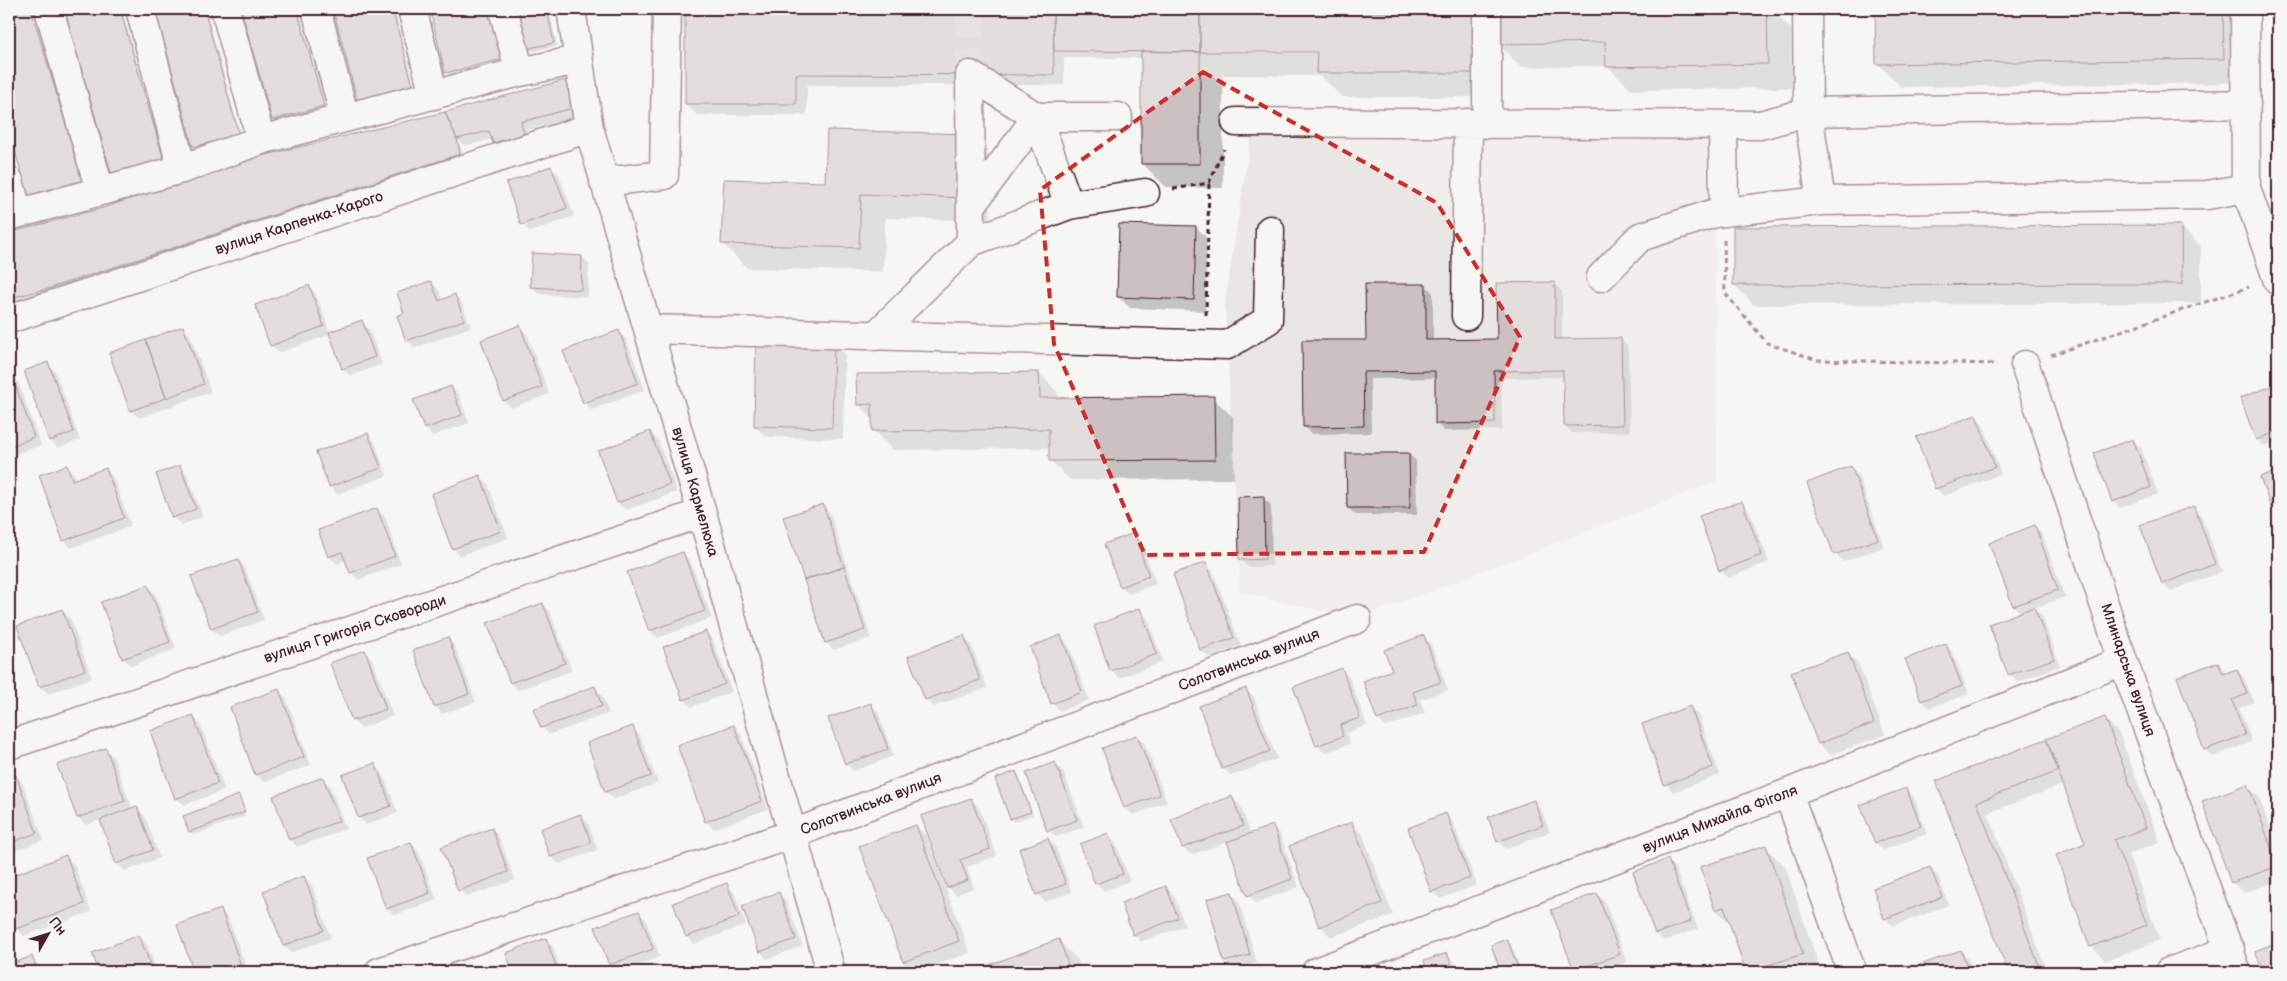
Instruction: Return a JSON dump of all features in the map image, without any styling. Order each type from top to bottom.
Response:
[{"type":"street","points":[[49,9],[100,190]]},
{"type":"street","points":[[140,9],[182,169]]},
{"type":"street","points":[[226,9],[261,140]]},
{"type":"street","points":[[316,9],[345,118]]},
{"type":"street","points":[[412,9],[434,95]]},
{"type":"street","points":[[503,9],[520,72]]},
{"type":"street","name":"вулиця Кармелюка","points":[[570,9],[589,128],[702,513],[831,972]]},
{"type":"street","points":[[604,182],[664,175],[667,9]]},
{"type":"street","points":[[1466,316],[1477,123],[1487,9]]},
{"type":"street","points":[[1807,9],[1808,112],[1820,201]]},
{"type":"street","points":[[2244,9],[2246,188],[2278,280]]},
{"type":"street","points":[[9,181],[13,215],[182,169],[261,140],[520,72],[578,60]]},
{"type":"street","points":[[971,242],[970,75],[1037,117],[1118,117]]},
{"type":"street","points":[[1236,122],[1760,125],[1808,112],[2246,104]]},
{"type":"street","points":[[1037,117],[1069,205]]},
{"type":"street","points":[[971,206],[1037,117]]},
{"type":"street","points":[[1724,125],[1724,212]]},
{"type":"street","name":"вулиця Карпенка-Карого","points":[[9,318],[589,128]]},
{"type":"street","points":[[1601,277],[1640,237],[1724,212],[1820,201],[2207,195],[2246,188]]},
{"type":"street","points":[[875,336],[971,242],[1069,205],[1146,193]]},
{"type":"street","points":[[648,329],[1227,345],[1268,320],[1270,230]]},
{"type":"street","name":"Млинарська вулиця","points":[[2025,364],[2123,661],[2234,961]]},
{"type":"street","name":"вулиця Григорія Сковороди","points":[[9,745],[702,513]]},
{"type":"street","name":"Солотвинська вулиця","points":[[379,972],[793,834],[1356,619]]},
{"type":"street","name":"вулиця Михайла Фіголя","points":[[1316,972],[1788,793],[2123,661]]},
{"type":"street","points":[[1788,793],[1852,972]]},
{"type":"street","points":[[2169,972],[2234,961]]},
{"type":"path","points":[[1205,344],[1209,183],[1236,122]]},
{"type":"path","points":[[1146,193],[1209,183]]},
{"type":"path","points":[[1724,212],[1725,293],[1767,344],[1817,360],[2025,364],[2222,295],[2278,280]]},
{"type":"highlighted area","points":[[1203,72],[1437,203],[1520,337],[1424,552],[1145,555],[1054,344],[1040,190]]},
{"type":"shaded area","points":[[1251,137],[1715,140],[1717,482],[1357,619],[1240,592],[1225,302]]},
{"type":"building","points":[[9,9],[31,9],[83,182],[29,198],[9,131]]},
{"type":"building","points":[[64,9],[120,9],[165,164],[113,179]]},
{"type":"building","points":[[155,9],[204,9],[239,135],[193,147]]},
{"type":"building","points":[[241,9],[297,9],[324,106],[272,120]]},
{"type":"building","points":[[333,9],[392,9],[414,89],[358,103]]},
{"type":"building","points":[[430,9],[491,9],[504,59],[445,73]]},
{"type":"building","points":[[516,9],[547,9],[554,43],[525,49]]},
{"type":"building","points":[[685,9],[1053,9],[1054,75],[796,74],[796,104],[685,104]]},
{"type":"building","points":[[1053,9],[1200,9],[1200,52],[1054,51]]},
{"type":"building","points":[[1200,9],[1317,9],[1317,12],[1479,13],[1479,73],[1316,73],[1317,52],[1200,52]]},
{"type":"building","points":[[1495,9],[1767,9],[1768,64],[1606,67],[1605,42],[1496,44]]},
{"type":"building","points":[[1875,9],[2223,9],[2224,59],[1876,64]]},
{"type":"building","points":[[1141,51],[1200,52],[1200,164],[1141,164]]},
{"type":"building","points":[[565,80],[573,108],[521,122],[524,134],[493,143],[489,131],[457,139],[445,112]]},
{"type":"building","points":[[445,112],[457,139],[460,154],[47,289],[9,298],[9,233],[106,207],[241,161]]},
{"type":"building","points":[[827,130],[968,134],[967,198],[861,194],[859,248],[721,244],[724,179],[825,182]]},
{"type":"building","points":[[551,166],[567,208],[521,225],[506,183]]},
{"type":"building","points":[[1119,224],[1196,226],[1194,300],[1117,297]]},
{"type":"building","points":[[2181,225],[2182,284],[1733,285],[1733,227]]},
{"type":"building","points":[[532,253],[582,256],[581,290],[530,287]]},
{"type":"building","points":[[431,281],[439,301],[455,294],[464,320],[406,341],[397,316],[404,313],[397,293]]},
{"type":"building","points":[[1555,282],[1555,339],[1621,338],[1623,425],[1564,426],[1563,370],[1494,371],[1495,423],[1435,424],[1435,371],[1363,372],[1364,426],[1303,427],[1302,340],[1366,340],[1365,284],[1426,284],[1426,340],[1497,339],[1496,283]]},
{"type":"building","points":[[309,285],[324,326],[270,346],[255,305]]},
{"type":"building","points":[[362,320],[375,357],[342,369],[329,332]]},
{"type":"building","points":[[520,325],[542,387],[503,401],[481,340]]},
{"type":"building","points":[[183,326],[204,384],[166,398],[146,340]]},
{"type":"building","points":[[619,330],[638,383],[583,403],[563,351]]},
{"type":"building","points":[[146,340],[166,398],[130,411],[109,353]]},
{"type":"building","points":[[756,340],[834,342],[832,428],[754,426]]},
{"type":"building","points":[[48,362],[74,432],[49,441],[24,371]]},
{"type":"building","points":[[1039,372],[1040,398],[1214,396],[1215,460],[1049,461],[1049,429],[872,431],[872,404],[857,405],[856,374]]},
{"type":"building","points":[[11,373],[34,437],[9,447],[9,374]]},
{"type":"building","points":[[2275,385],[2278,392],[2278,431],[2256,440],[2240,398]]},
{"type":"building","points":[[451,386],[462,415],[424,429],[413,400]]},
{"type":"building","points":[[1976,415],[1995,467],[1935,489],[1916,437]]},
{"type":"building","points":[[650,431],[670,484],[617,503],[598,451]]},
{"type":"building","points":[[368,433],[381,468],[329,487],[316,452]]},
{"type":"building","points":[[2133,439],[2151,487],[2112,502],[2094,453]]},
{"type":"building","points":[[1346,453],[1409,453],[1410,508],[1347,508]]},
{"type":"building","points":[[67,465],[72,480],[106,468],[124,518],[63,541],[39,475]]},
{"type":"building","points":[[180,465],[196,509],[172,518],[156,474]]},
{"type":"building","points":[[1851,466],[1878,539],[1834,555],[1807,483]]},
{"type":"building","points":[[2278,470],[2278,505],[2271,508],[2260,477]]},
{"type":"building","points":[[480,475],[501,531],[452,549],[431,494]]},
{"type":"building","points":[[1264,496],[1265,559],[1239,560],[1238,497]]},
{"type":"building","points":[[1742,501],[1762,555],[1719,571],[1699,516]]},
{"type":"building","points":[[823,504],[844,567],[804,580],[783,517]]},
{"type":"building","points":[[2194,506],[2215,564],[2162,584],[2140,525]]},
{"type":"building","points":[[377,508],[395,556],[350,573],[342,552],[328,557],[318,530]]},
{"type":"building","points":[[2035,525],[2058,590],[2013,606],[1989,543]]},
{"type":"building","points":[[1134,533],[1149,576],[1120,587],[1104,544]]},
{"type":"building","points":[[683,552],[705,611],[649,631],[627,572]]},
{"type":"building","points":[[238,559],[258,612],[211,629],[191,576]]},
{"type":"building","points":[[1206,562],[1234,638],[1200,650],[1173,574]]},
{"type":"building","points":[[844,567],[865,630],[825,643],[804,580]]},
{"type":"building","points":[[2278,578],[2278,603],[2270,581]]},
{"type":"building","points":[[148,585],[170,642],[122,659],[101,602]]},
{"type":"building","points":[[543,603],[565,663],[510,683],[487,623]]},
{"type":"building","points":[[2034,607],[2054,659],[2008,675],[1989,624]]},
{"type":"building","points":[[1140,608],[1157,654],[1110,671],[1094,626]]},
{"type":"building","points":[[62,609],[85,670],[39,687],[17,626]]},
{"type":"building","points":[[706,631],[725,684],[683,700],[663,647]]},
{"type":"building","points":[[964,635],[980,680],[925,700],[908,656]]},
{"type":"building","points":[[1061,635],[1082,692],[1051,704],[1030,647]]},
{"type":"building","points":[[1424,635],[1441,682],[1413,692],[1418,705],[1377,720],[1363,681],[1392,670],[1384,650]]},
{"type":"building","points":[[448,637],[469,694],[434,707],[413,650]]},
{"type":"building","points":[[1946,644],[1962,686],[1921,701],[1905,659]]},
{"type":"building","points":[[365,650],[386,709],[352,721],[330,663]]},
{"type":"building","points":[[1848,652],[1874,723],[1818,744],[1791,672]]},
{"type":"building","points":[[2218,662],[2223,674],[2237,669],[2247,694],[2232,700],[2245,735],[2204,750],[2177,677]]},
{"type":"building","points":[[1342,668],[1360,718],[1340,725],[1343,736],[1316,746],[1293,687]]},
{"type":"building","points":[[595,686],[602,706],[541,728],[533,709]]},
{"type":"building","points":[[1246,688],[1270,751],[1222,769],[1199,706]]},
{"type":"building","points":[[279,689],[304,757],[255,775],[230,707]]},
{"type":"building","points":[[871,703],[888,749],[845,764],[828,718]]},
{"type":"building","points":[[1690,706],[1713,767],[1664,785],[1642,724]]},
{"type":"building","points":[[193,715],[218,783],[175,799],[150,731]]},
{"type":"building","points":[[2105,717],[2146,828],[2114,840],[2147,925],[2090,947],[2056,855],[2085,843],[2046,739]]},
{"type":"building","points":[[734,725],[762,801],[705,822],[677,745]]},
{"type":"building","points":[[633,726],[651,776],[605,792],[587,743]]},
{"type":"building","points":[[1137,735],[1160,795],[1124,808],[1102,748]]},
{"type":"building","points":[[2046,739],[2059,771],[1977,802],[2040,969],[2030,972],[2008,972],[1936,781]]},
{"type":"building","points":[[106,748],[125,801],[77,818],[57,765]]},
{"type":"building","points":[[1055,762],[1077,820],[1047,831],[1026,773]]},
{"type":"building","points":[[375,763],[391,806],[358,818],[342,775]]},
{"type":"building","points":[[1016,771],[1031,812],[1010,819],[995,779]]},
{"type":"building","points":[[16,775],[37,833],[9,843],[9,777]]},
{"type":"building","points":[[323,777],[339,821],[289,840],[273,796]]},
{"type":"building","points":[[2248,784],[2278,866],[2231,883],[2202,801]]},
{"type":"building","points":[[1906,788],[1921,826],[1875,843],[1860,805]]},
{"type":"building","points":[[239,795],[245,812],[189,832],[183,816]]},
{"type":"building","points":[[1232,796],[1243,826],[1182,848],[1171,819]]},
{"type":"building","points":[[971,798],[990,849],[960,860],[968,880],[947,888],[921,816]]},
{"type":"building","points":[[1534,800],[1543,825],[1497,842],[1488,817]]},
{"type":"building","points":[[137,806],[153,850],[116,864],[100,820]]},
{"type":"building","points":[[1446,813],[1470,878],[1431,892],[1408,828]]},
{"type":"building","points":[[581,814],[591,843],[550,857],[540,829]]},
{"type":"building","points":[[1352,822],[1382,903],[1319,927],[1289,846]]},
{"type":"building","points":[[916,825],[959,941],[903,962],[859,846]]},
{"type":"building","points":[[1273,825],[1292,879],[1247,896],[1227,842]]},
{"type":"building","points":[[492,828],[508,872],[458,891],[441,847]]},
{"type":"building","points":[[1108,833],[1123,874],[1095,884],[1080,844]]},
{"type":"building","points":[[1048,838],[1066,884],[1036,895],[1019,849]]},
{"type":"building","points":[[411,842],[430,893],[386,909],[367,858]]},
{"type":"building","points":[[1766,845],[1803,954],[1746,972],[1724,907],[1715,910],[1700,867]]},
{"type":"building","points":[[66,855],[84,904],[16,929],[9,911],[9,877]]},
{"type":"building","points":[[1668,859],[1691,921],[1655,934],[1633,872]]},
{"type":"building","points":[[1930,867],[1942,897],[1884,919],[1873,888]]},
{"type":"building","points":[[304,876],[324,930],[283,946],[263,891]]},
{"type":"building","points":[[727,883],[739,917],[686,937],[673,903]]},
{"type":"building","points":[[1166,886],[1178,918],[1133,935],[1121,903]]},
{"type":"building","points":[[779,892],[796,939],[759,952],[742,906]]},
{"type":"building","points":[[1232,892],[1250,955],[1224,962],[1207,899]]},
{"type":"building","points":[[1597,893],[1620,954],[1574,971],[1551,910]]},
{"type":"building","points":[[221,909],[241,966],[223,972],[194,972],[177,925]]},
{"type":"building","points":[[639,911],[653,949],[609,965],[595,927]]},
{"type":"building","points":[[139,935],[153,972],[99,972],[92,953]]},
{"type":"building","points":[[546,938],[558,972],[513,972],[506,953]]},
{"type":"building","points":[[1059,939],[1071,972],[979,972],[978,969]]},
{"type":"building","points":[[1507,939],[1520,972],[1501,972],[1491,945]]},
{"type":"building","points":[[2278,942],[2278,972],[2264,972],[2255,951]]},
{"type":"building","points":[[1961,950],[1969,972],[1910,972],[1909,969]]},
{"type":"building","points":[[1447,953],[1454,972],[1428,972],[1424,961]]},
{"type":"building","points":[[32,956],[38,972],[9,972],[9,965]]},
{"type":"building","points":[[953,967],[955,972],[938,972]]},
{"type":"tunnel","points":[[970,9],[970,75]]}]
